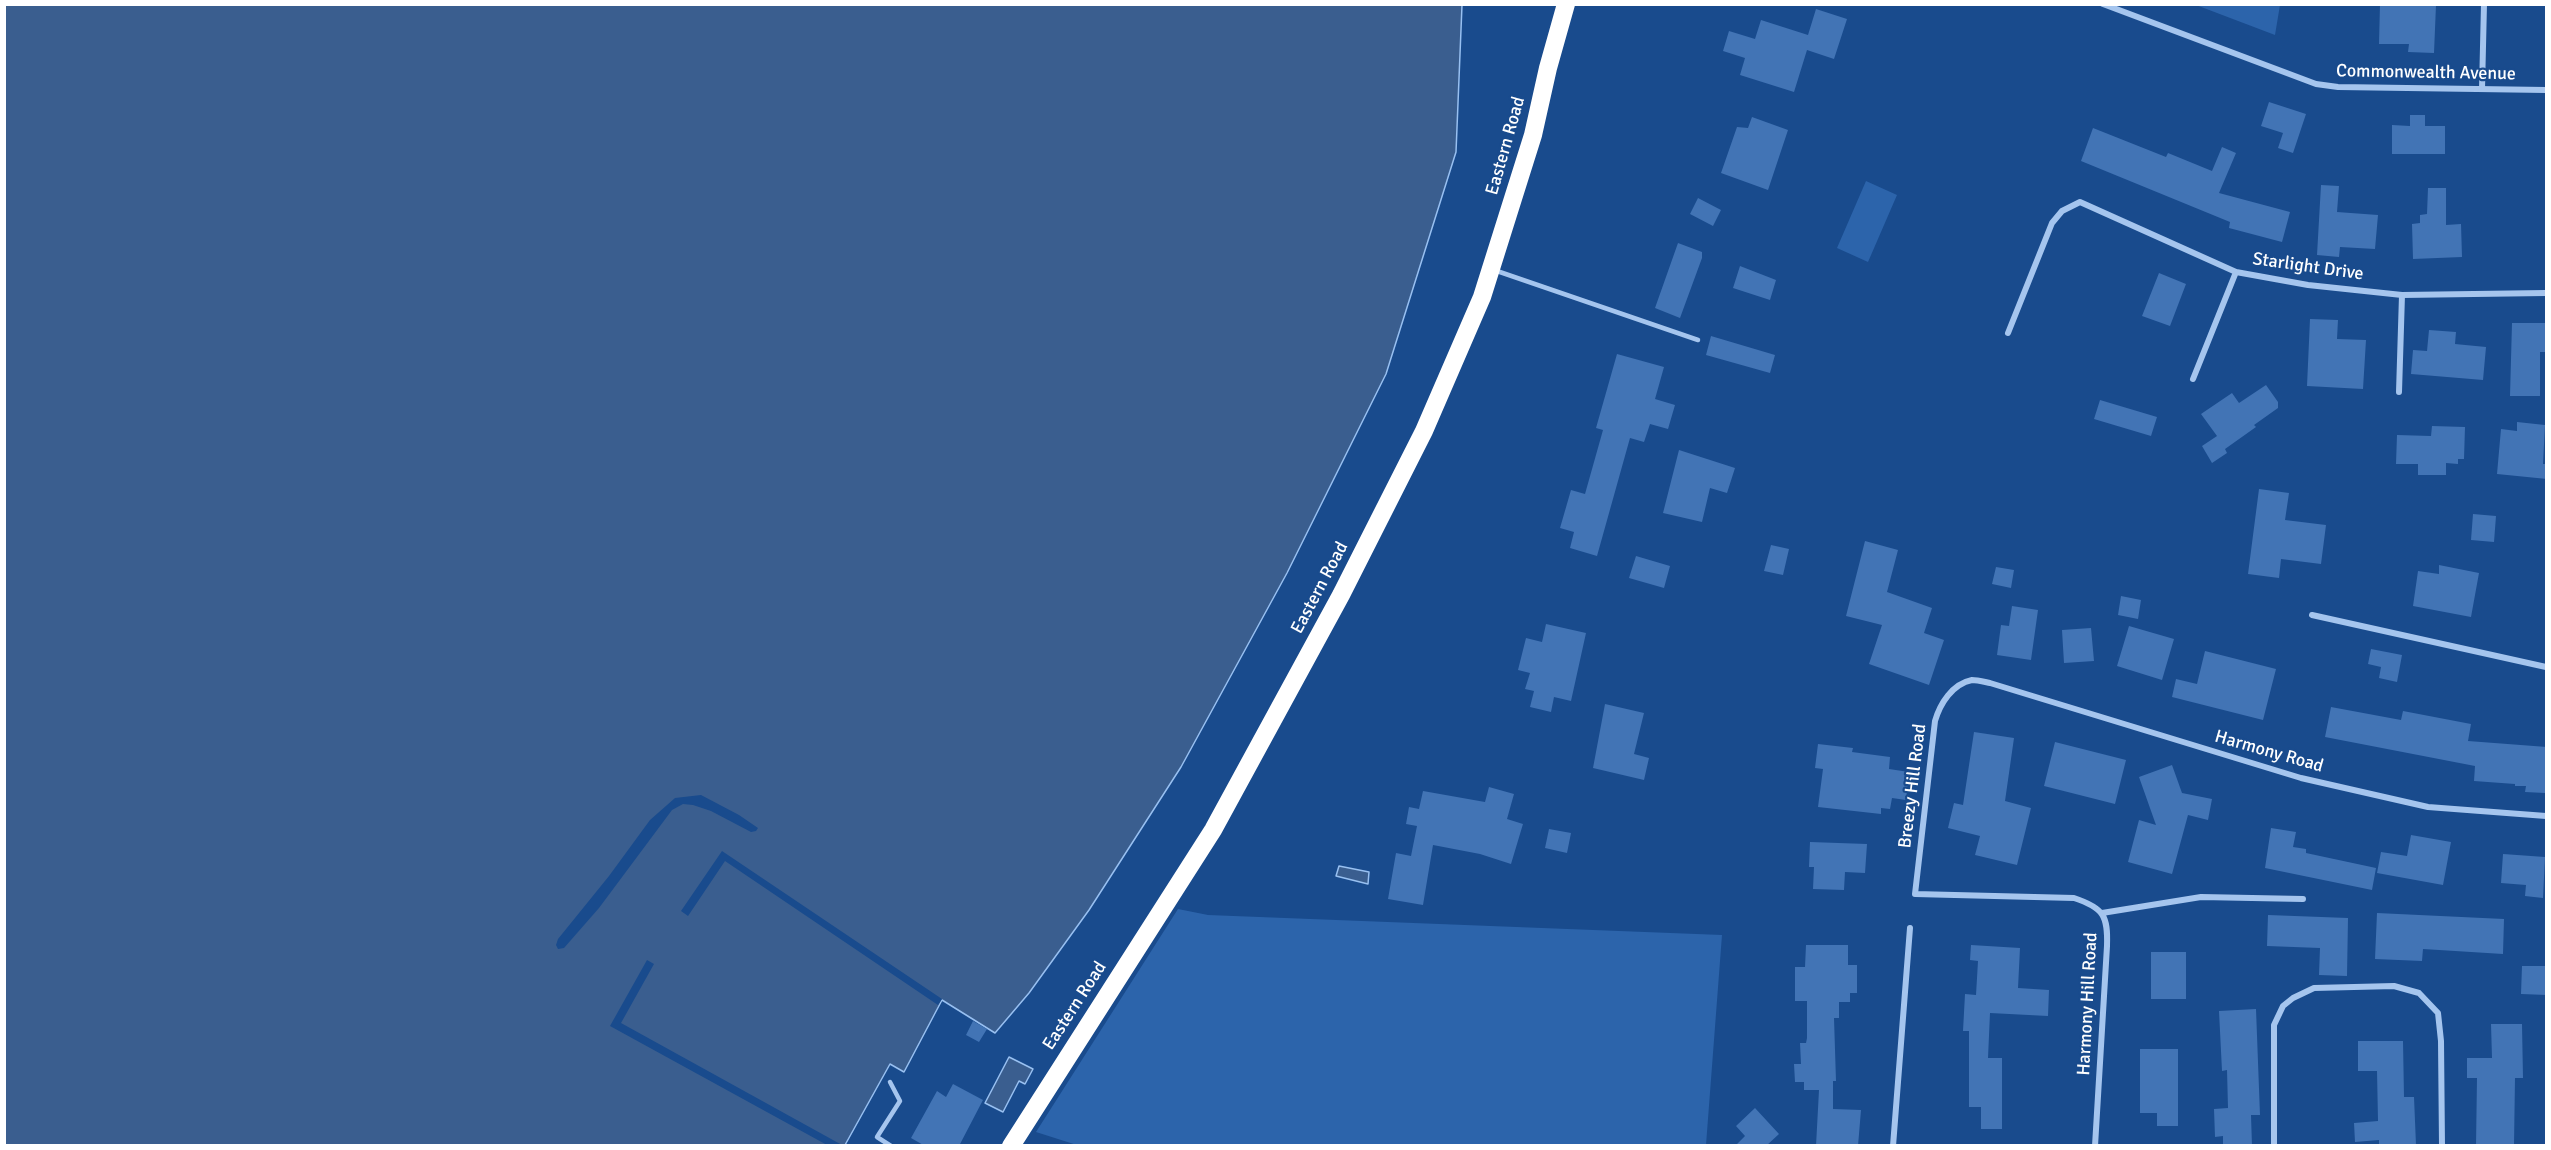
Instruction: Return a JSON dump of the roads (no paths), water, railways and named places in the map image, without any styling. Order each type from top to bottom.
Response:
[{"type":"highway","name":"Eastern Road","points":[[1011,1146],[1213,830],[1335,606],[1424,431],[1482,297],[1533,135],[1548,68],[1566,4]]},
{"type":"street","name":"Commonwealth Avenue","points":[[2103,4],[2316,84],[2338,87],[2547,90]]},
{"type":"street","points":[[2482,89],[2484,4]]},
{"type":"street","name":"Starlight Drive","points":[[2008,333],[2052,223],[2062,211],[2080,202],[2236,272],[2308,285],[2402,295],[2547,293]]},
{"type":"street","points":[[2193,379],[2236,272]]},
{"type":"street","points":[[2399,392],[2402,295]]},
{"type":"street","points":[[2312,615],[2547,667]]},
{"type":"street","name":"Breezy Hill Road","points":[[1915,894],[1935,721],[1940,706],[1956,687],[1972,680],[1990,683]]},
{"type":"street","name":"Harmony Road","points":[[1990,683],[2301,778],[2428,807],[2547,816]]},
{"type":"street","name":"Harmony Hill Road","points":[[1915,894],[2074,898],[2090,903],[2102,913],[2108,924],[2095,1146]]},
{"type":"street","points":[[2102,913],[2201,897],[2303,899]]},
{"type":"street","points":[[1893,1146],[1910,928]]},
{"type":"street","points":[[2274,1146],[2274,1025],[2283,1006],[2293,998],[2314,988],[2394,986],[2420,993],[2438,1013],[2441,1041],[2442,1146]]},
{"type":"lane","points":[[1491,269],[1698,340]]},
{"type":"lane","points":[[890,1082],[900,1101],[877,1137],[891,1146]]}]
